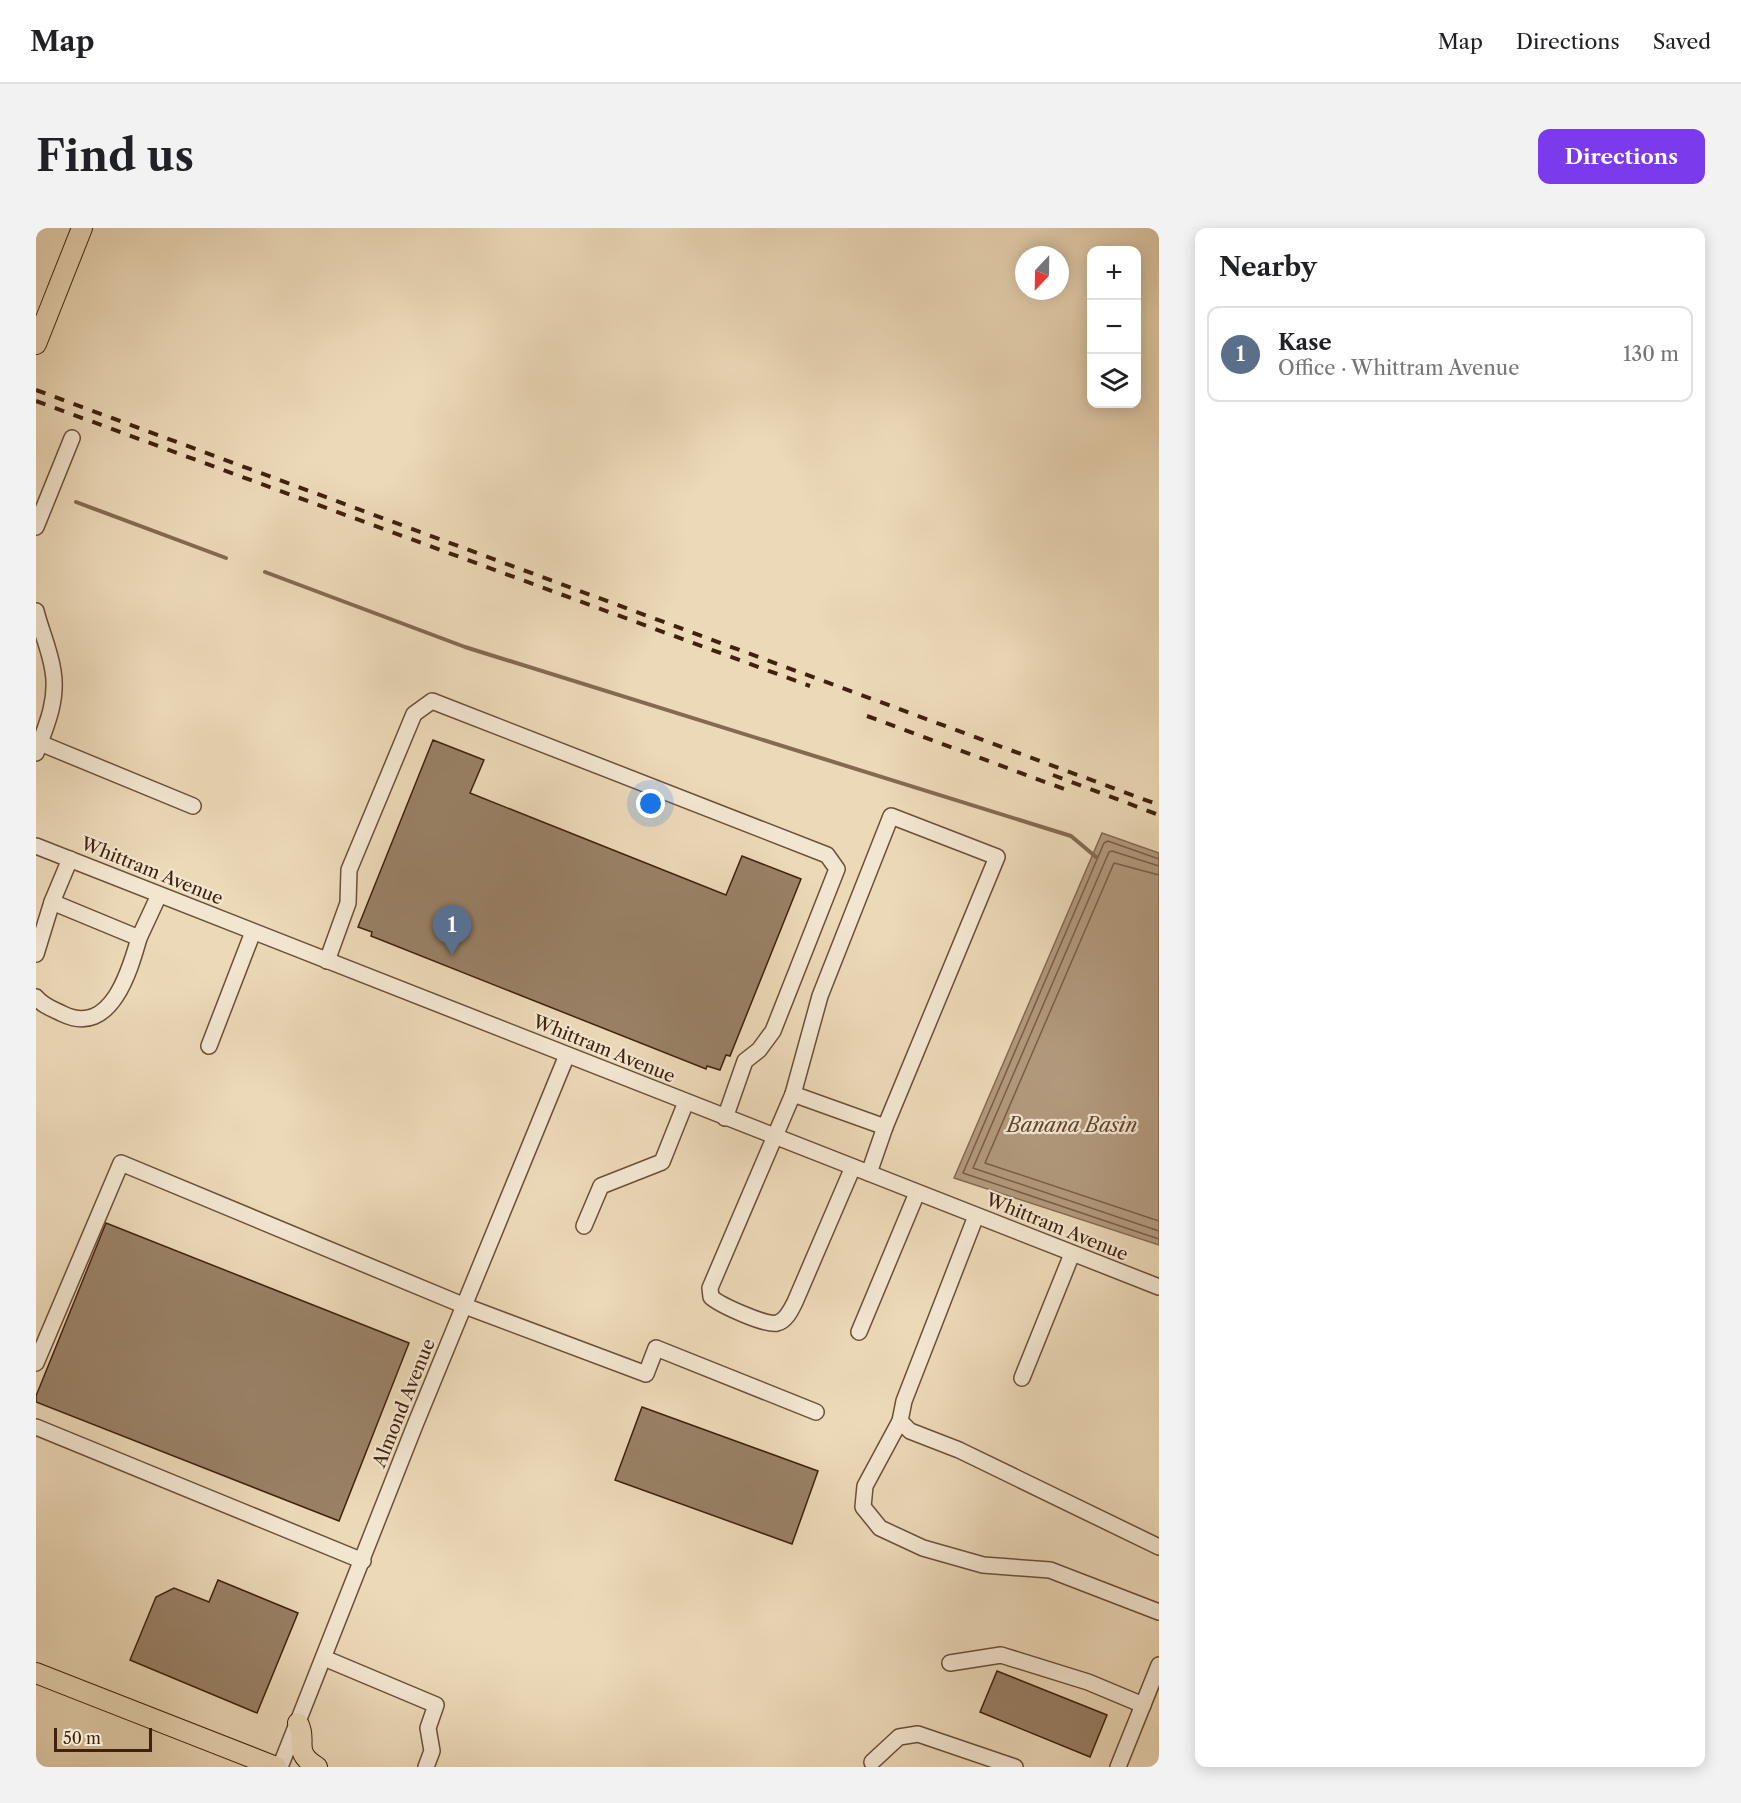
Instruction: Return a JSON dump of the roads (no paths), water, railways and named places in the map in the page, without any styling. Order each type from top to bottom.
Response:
[{"type":"main road","points":[[38,339],[82,228]]},
{"type":"main road","points":[[36,1673],[276,1767]]},
{"type":"main road","points":[[298,1723],[300,1748],[308,1761],[317,1767]]},
{"type":"street","points":[[36,527],[72,438]]},
{"type":"street","points":[[36,612],[54,672],[50,716],[38,748],[193,806]]},
{"type":"street","points":[[327,961],[348,903],[349,870],[414,714],[432,701],[827,855],[837,869],[773,1031],[759,1050],[745,1061],[725,1118]]},
{"type":"street","points":[[853,1167],[789,1313],[778,1323],[754,1317],[716,1301],[710,1292],[793,1094],[820,996],[891,816],[997,857],[885,1127],[869,1173]]},
{"type":"street","name":"Whittram Avenue","points":[[36,846],[1159,1287]]},
{"type":"street","points":[[36,954],[52,902],[70,859]]},
{"type":"street","points":[[36,997],[42,1004],[72,1018],[85,1018],[102,1012],[115,1001],[129,973],[140,938],[159,895]]},
{"type":"street","points":[[52,902],[140,938]]},
{"type":"street","points":[[209,1046],[253,932]]},
{"type":"street","name":"Almond Avenue","points":[[280,1767],[415,1425],[567,1055]]},
{"type":"street","points":[[793,1094],[885,1127]]},
{"type":"street","points":[[584,1226],[601,1186],[662,1162],[686,1102]]},
{"type":"street","points":[[36,1364],[121,1163],[465,1306],[646,1374],[656,1348],[816,1412]]},
{"type":"street","points":[[859,1332],[917,1193]]},
{"type":"street","points":[[976,1216],[904,1401],[900,1421],[865,1486],[863,1507],[880,1528],[923,1548],[983,1565],[1050,1570],[1159,1612]]},
{"type":"street","points":[[1022,1378],[1072,1254]]},
{"type":"street","points":[[900,1421],[910,1431],[958,1450],[1159,1547]]},
{"type":"street","points":[[36,1427],[363,1561]]},
{"type":"street","points":[[950,1663],[1001,1655],[1088,1682],[1143,1705]]},
{"type":"street","points":[[324,1658],[436,1705],[428,1728],[432,1751],[426,1767]]},
{"type":"street","points":[[1118,1767],[1159,1665]]},
{"type":"street","points":[[872,1762],[898,1737],[918,1734],[1015,1767]]},
{"type":"water","name":"Banana Basin","points":[[1102,833],[1159,853],[1159,1245],[954,1178]]},
{"type":"waterway","points":[[76,502],[226,558]]},
{"type":"waterway","points":[[265,572],[465,647],[1071,836],[1096,857]]},
{"type":"railway","points":[[36,390],[1159,805]]},
{"type":"railway","points":[[36,401],[810,686]]},
{"type":"railway","points":[[867,716],[1064,789]]},
{"type":"railway","points":[[1053,775],[1159,815]]},
{"type":"place","name":"Kase","points":[[452,955]]}]
